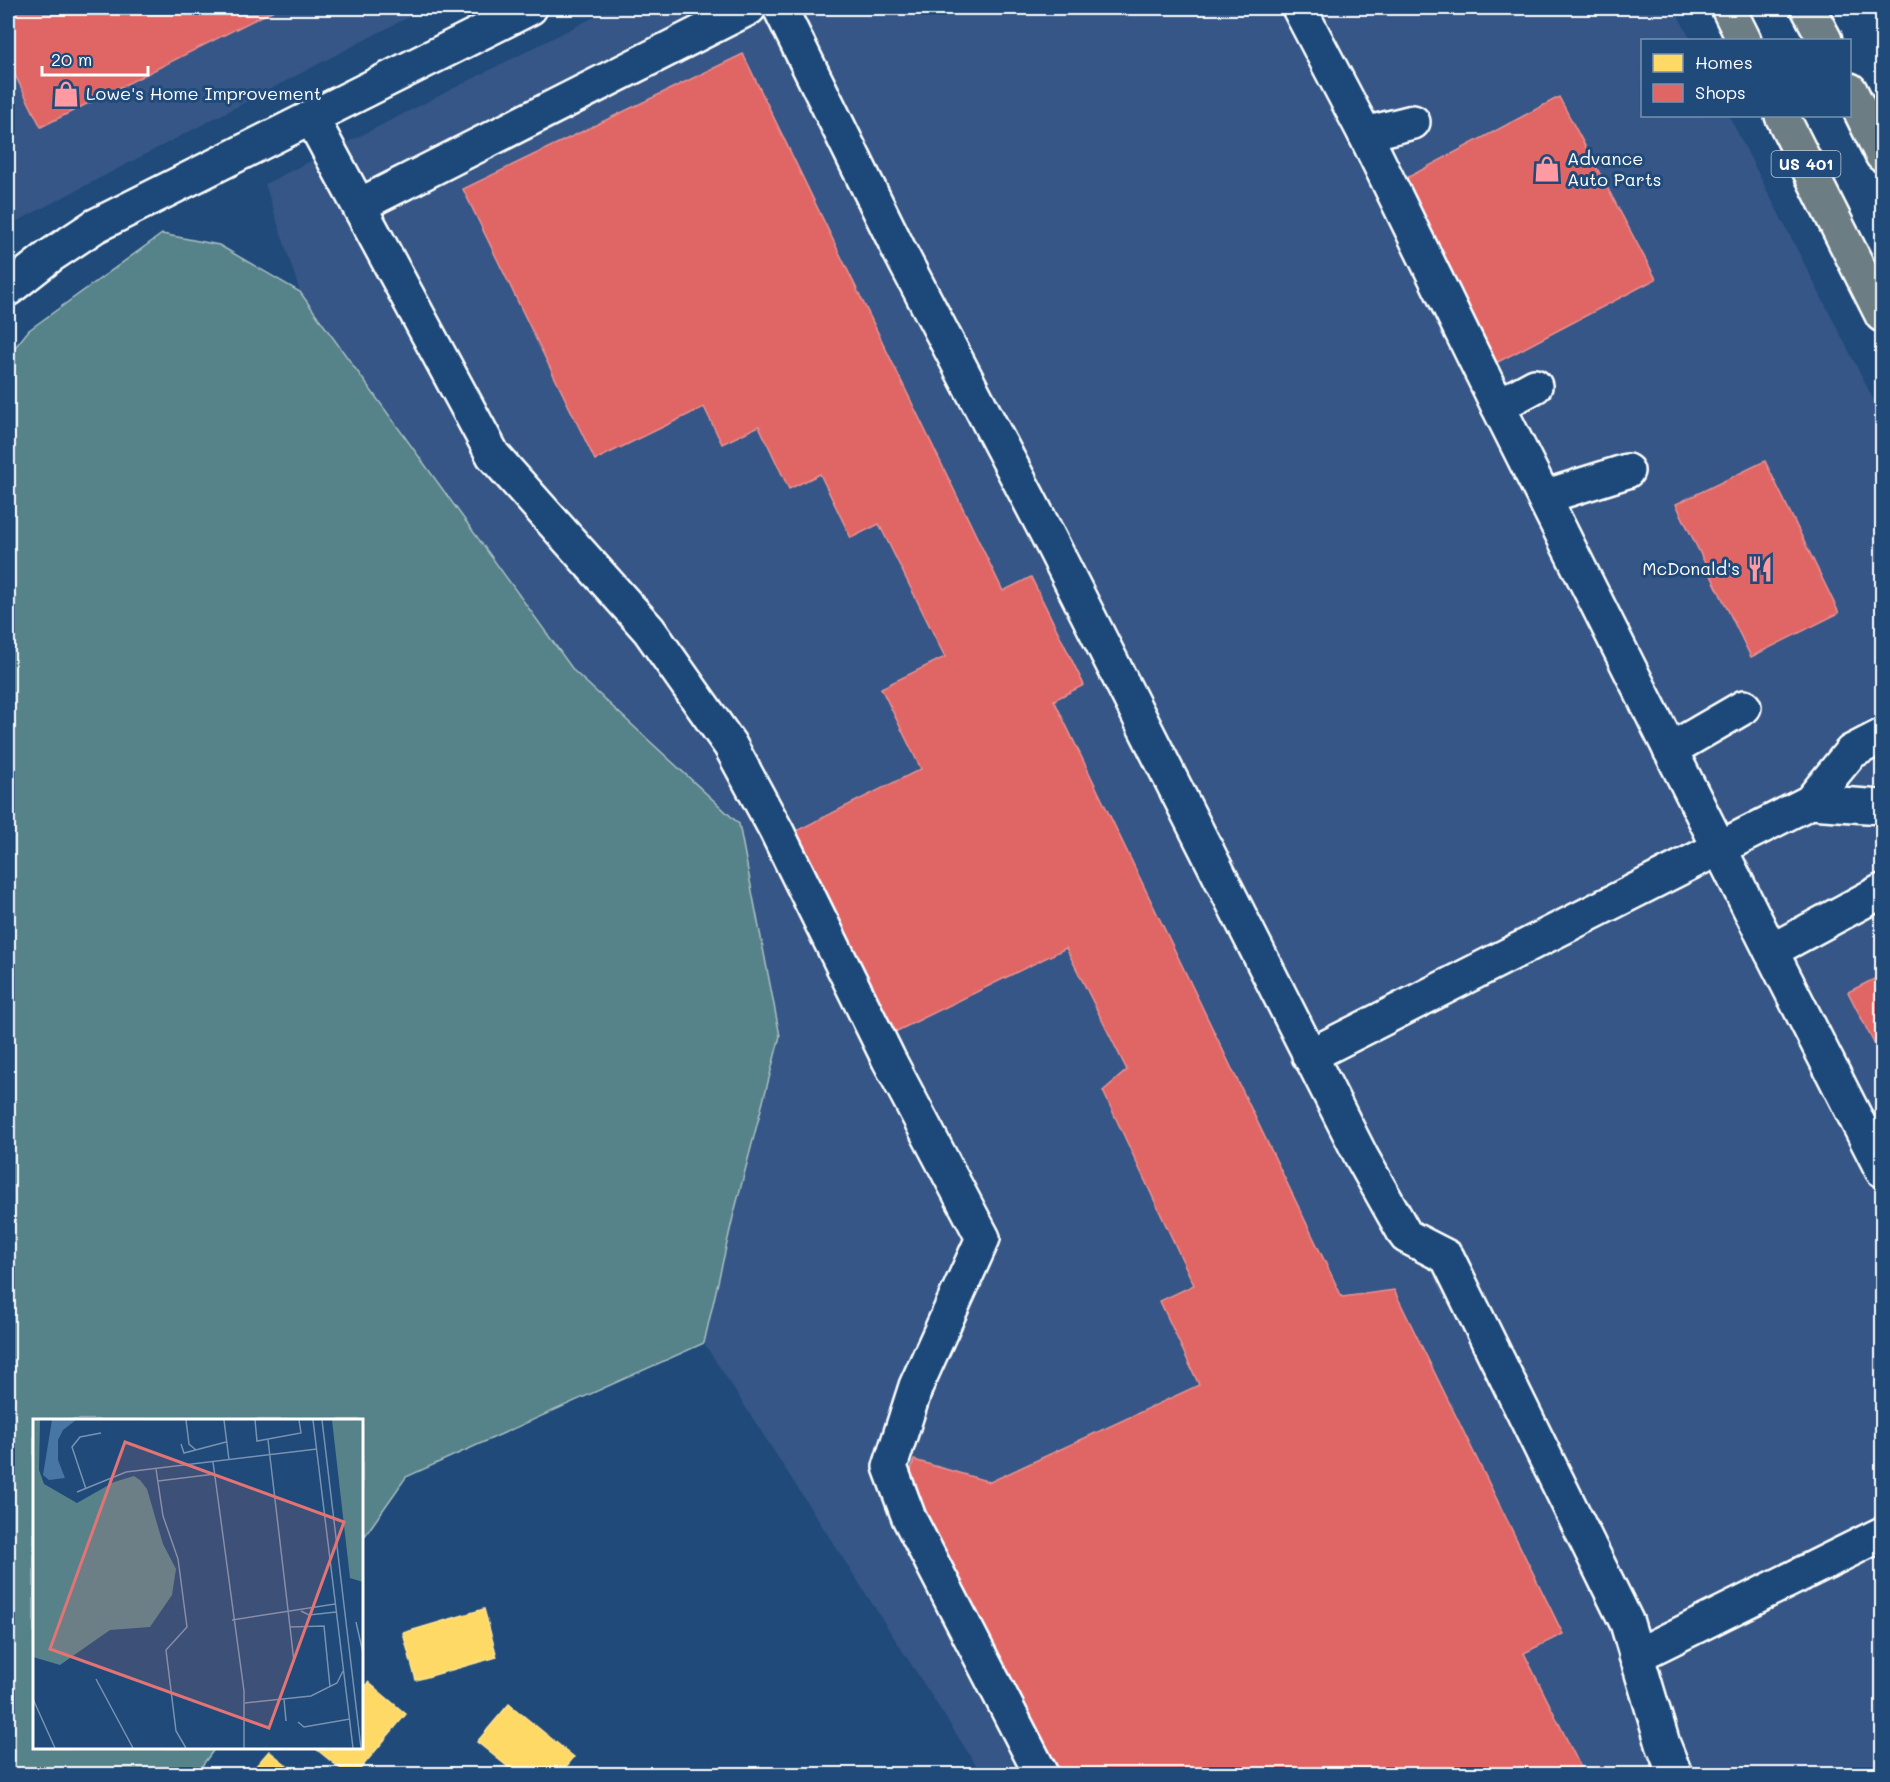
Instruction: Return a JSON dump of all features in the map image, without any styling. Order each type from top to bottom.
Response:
[{"type":"main road","points":[[1728,8],[1744,39]]},
{"type":"main road","points":[[1808,8],[1824,39]]},
{"type":"main road","points":[[1851,92],[1882,155]]},
{"type":"main road","name":"US 401","points":[[1783,117],[1882,315]]},
{"type":"lane","points":[[8,289],[50,256],[95,226],[530,8]]},
{"type":"lane","points":[[360,205],[749,8]]},
{"type":"lane","points":[[780,8],[895,242],[1120,679],[1360,1156],[1406,1236],[1447,1257],[1627,1623],[1663,1744],[1675,1774]]},
{"type":"lane","points":[[1299,8],[1365,134],[1498,406],[1882,1170]]},
{"type":"lane","points":[[311,117],[493,455],[650,630],[730,745],[776,830],[889,1060],[983,1238],[916,1386],[890,1467],[909,1518],[1041,1774]]},
{"type":"lane","points":[[1365,134],[1413,122]]},
{"type":"lane","points":[[1498,406],[1535,386]]},
{"type":"lane","points":[[1544,497],[1627,471]]},
{"type":"lane","points":[[1670,750],[1744,707]]},
{"type":"lane","points":[[1309,1056],[1810,802],[1851,752],[1882,736]]},
{"type":"lane","points":[[1810,802],[1882,807]]},
{"type":"lane","points":[[1771,951],[1882,891]]},
{"type":"lane","points":[[1636,1656],[1882,1534]]},
{"type":"shaded area","points":[[8,8],[426,8],[8,226]]},
{"type":"shaded area","points":[[612,8],[1674,8],[1690,39],[1641,39],[1641,117],[1730,117],[1882,416],[1882,1774],[982,1774],[704,1343],[733,1217],[739,824],[574,671],[300,292],[265,184]]},
{"type":"green space","points":[[162,234],[219,245],[300,292],[574,671],[739,824],[780,1036],[733,1217],[704,1343],[406,1477],[363,1539],[363,1419],[33,1419],[33,1749],[214,1749],[196,1774],[8,1774],[8,356],[29,330]]},
{"type":"building: Homes","points":[[484,1609],[497,1657],[416,1680],[403,1633]]},
{"type":"building: Homes","points":[[368,1682],[406,1714],[356,1774],[347,1774],[316,1749],[363,1749],[363,1690]]},
{"type":"building: Homes","points":[[509,1704],[574,1757],[560,1774],[517,1774],[477,1742]]},
{"type":"building: Homes","points":[[269,1751],[298,1774],[249,1774]]},
{"type":"building: Shops","name":"Lowe's Home Improvement","points":[[8,8],[278,8],[41,127],[8,61]]},
{"type":"building: Shops","points":[[1371,8],[1388,8],[1374,14]]},
{"type":"building: Shops","points":[[743,54],[1003,591],[1031,577],[1084,685],[1054,700],[1342,1297],[1394,1290],[1563,1634],[1524,1653],[1584,1774],[1051,1774],[907,1483],[914,1460],[990,1482],[1199,1385],[1160,1301],[1194,1285],[1103,1091],[1127,1070],[1066,948],[891,1034],[792,833],[921,769],[881,688],[945,657],[879,524],[851,538],[820,474],[789,489],[759,426],[722,444],[704,407],[595,460],[463,189]]},
{"type":"building: Shops","points":[[1559,97],[1656,279],[1494,364],[1397,183]]},
{"type":"building: Shops","points":[[1765,461],[1839,613],[1751,657],[1676,504]]},
{"type":"building: Shops","points":[[1882,975],[1882,1057],[1881,1057],[1848,992]]},
{"type":"place","name":"Lowe's Home Improvement","points":[[66,94]]},
{"type":"place","name":"Advance Auto Parts","points":[[1547,169]]},
{"type":"place","name":"McDonald's","points":[[1760,569]]}]
